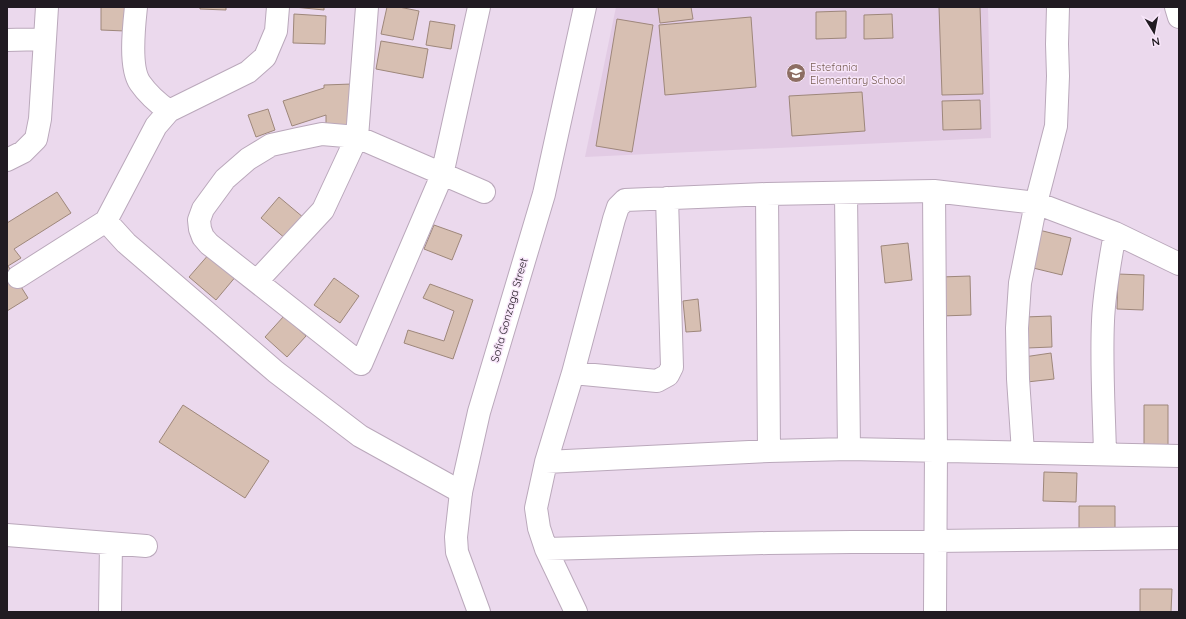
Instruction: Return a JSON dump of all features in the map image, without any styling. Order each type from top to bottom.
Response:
[{"type":"street","points":[[7,160],[23,152],[36,139],[40,119],[47,7]]},
{"type":"street","points":[[136,7],[134,61],[139,82],[162,106],[169,111]]},
{"type":"street","points":[[18,276],[106,221],[156,126],[169,111],[248,72],[265,57],[276,32],[278,7]]},
{"type":"street","points":[[257,281],[323,210],[358,137],[367,7]]},
{"type":"street","points":[[479,7],[442,175],[361,364],[209,244],[203,237],[200,229],[199,220],[203,209],[225,179],[248,159],[271,145],[322,134],[358,137],[442,175],[484,192]]},
{"type":"street","name":"Sofia Gonzaga Street","points":[[479,612],[457,552],[456,537],[461,492],[479,412],[544,194],[586,7]]},
{"type":"street","points":[[1023,452],[1018,379],[1017,328],[1020,283],[1036,203],[1056,126],[1058,7]]},
{"type":"street","points":[[1176,7],[1179,18]]},
{"type":"street","points":[[7,40],[45,40]]},
{"type":"street","points":[[934,192],[936,451],[935,612]]},
{"type":"street","points":[[576,612],[546,549],[539,528],[536,508],[546,462],[573,373],[618,207],[625,200],[767,194],[934,192],[1036,203],[1115,233],[1179,264]]},
{"type":"street","points":[[767,194],[769,451]]},
{"type":"street","points":[[846,194],[849,449]]},
{"type":"street","points":[[573,373],[657,381],[668,375],[672,367],[667,198]]},
{"type":"street","points":[[106,221],[126,243],[276,372],[360,436],[461,492]]},
{"type":"street","points":[[1105,454],[1102,356],[1103,320],[1107,279],[1115,233]]},
{"type":"street","points":[[546,462],[769,451],[849,449],[1179,456]]},
{"type":"street","points":[[7,535],[146,546]]},
{"type":"street","points":[[546,549],[768,543],[1179,538]]},
{"type":"street","points":[[110,612],[111,544]]},
{"type":"shaded area","name":"Estefania Elementary School","points":[[616,7],[988,7],[991,138],[585,157]]},
{"type":"building","points":[[101,7],[126,7],[125,31],[101,30]]},
{"type":"building","points":[[200,7],[226,7],[226,10],[200,9]]},
{"type":"building","points":[[294,7],[324,7],[324,10]]},
{"type":"building","points":[[387,7],[399,7],[419,11],[413,40],[381,34]]},
{"type":"building","points":[[658,7],[691,7],[693,19],[660,23]]},
{"type":"building","points":[[939,7],[980,7],[983,94],[942,95]]},
{"type":"building","points":[[846,11],[846,38],[816,39],[816,12]]},
{"type":"building","points":[[294,14],[326,16],[325,44],[293,43]]},
{"type":"building","points":[[892,14],[893,38],[864,39],[864,15]]},
{"type":"building","points":[[751,17],[756,87],[665,95],[659,25]]},
{"type":"building","points":[[617,19],[653,25],[632,152],[596,146]]},
{"type":"building","points":[[430,21],[455,25],[451,49],[426,45]]},
{"type":"building","points":[[381,41],[428,49],[423,78],[376,69]]},
{"type":"building","points":[[352,84],[354,125],[326,127],[326,115],[292,126],[283,101],[324,88],[324,85]]},
{"type":"building","points":[[862,92],[865,131],[792,136],[789,96]]},
{"type":"building","points":[[980,100],[981,129],[943,130],[942,101]]},
{"type":"building","points":[[268,109],[275,130],[256,137],[248,115]]},
{"type":"building","points":[[57,192],[71,213],[14,249],[21,258],[8,266],[28,298],[7,311],[7,223]]},
{"type":"building","points":[[279,197],[304,218],[286,239],[261,218]]},
{"type":"building","points":[[434,225],[462,235],[452,260],[424,249]]},
{"type":"building","points":[[1039,230],[1071,238],[1062,275],[1029,267]]},
{"type":"building","points":[[908,243],[912,280],[885,283],[881,246]]},
{"type":"building","points":[[210,253],[237,275],[216,300],[189,277]]},
{"type":"building","points":[[1118,274],[1144,275],[1143,310],[1117,309]]},
{"type":"building","points":[[970,276],[971,315],[941,316],[940,277]]},
{"type":"building","points":[[334,278],[359,296],[340,323],[314,305]]},
{"type":"building","points":[[430,284],[473,300],[453,359],[404,343],[408,330],[444,341],[454,311],[423,298]]},
{"type":"building","points":[[698,299],[701,331],[686,332],[683,301]]},
{"type":"building","points":[[284,316],[306,336],[287,357],[265,337]]},
{"type":"building","points":[[1051,316],[1052,347],[1027,348],[1025,317]]},
{"type":"building","points":[[1051,353],[1054,379],[1027,382],[1024,357]]},
{"type":"building","points":[[183,405],[269,461],[245,498],[159,442]]},
{"type":"building","points":[[1144,405],[1168,405],[1168,445],[1144,445]]},
{"type":"building","points":[[1044,472],[1077,473],[1076,502],[1043,501]]},
{"type":"building","points":[[1079,506],[1115,506],[1115,537],[1079,537]]},
{"type":"building","points":[[1140,589],[1172,589],[1171,612],[1140,612]]},
{"type":"place","name":"Estefania Elementary School","points":[[796,73]]}]
